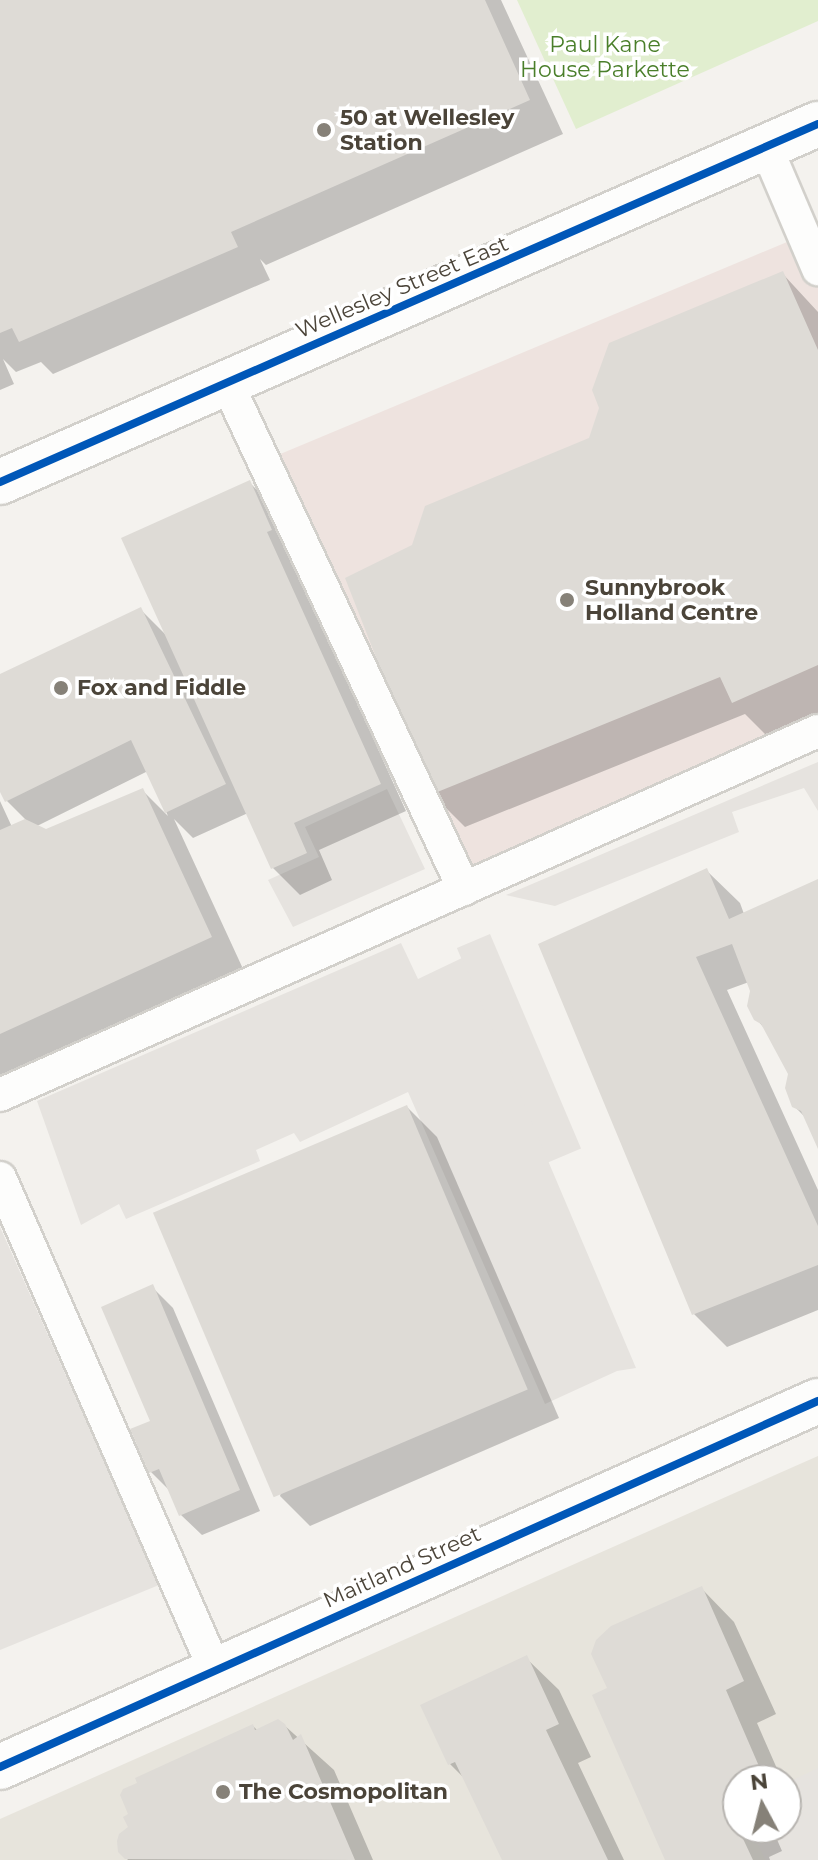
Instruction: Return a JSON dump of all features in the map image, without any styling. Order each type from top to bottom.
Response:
[{"type":"street","name":"Wellesley Street East","points":[[0,482],[818,124]]},
{"type":"street","name":"Maitland Street","points":[[0,1767],[818,1401]]},
{"type":"lane","points":[[766,147],[818,269]]},
{"type":"lane","points":[[227,383],[464,889]]},
{"type":"lane","points":[[0,1095],[818,731]]},
{"type":"lane","points":[[0,1178],[215,1670]]},
{"type":"shaded area","name":"Sunnybrook Holland Centre","points":[[818,229],[818,734],[454,898],[254,465]]},
{"type":"shaded area","points":[[818,762],[818,811],[804,788],[732,812],[739,832],[555,906],[506,895]]},
{"type":"shaded area","points":[[387,789],[425,869],[293,927],[268,880],[319,857],[305,827]]},
{"type":"shaded area","points":[[490,934],[581,1148],[548,1163],[457,948]]},
{"type":"shaded area","points":[[401,943],[418,979],[462,958],[636,1368],[617,1371],[545,1404],[408,1092],[300,1142],[294,1133],[256,1150],[260,1161],[126,1219],[119,1204],[81,1225],[37,1101]]},
{"type":"shaded area","points":[[0,1227],[159,1585],[0,1650]]},
{"type":"shaded area","points":[[818,1456],[818,1860],[0,1860],[0,1819]]},
{"type":"shaded area","points":[[818,1768],[818,1860],[765,1860],[758,1844],[802,1844],[802,1776]]},
{"type":"green space","name":"Paul Kane House Parkette","points":[[517,0],[818,0],[818,21],[576,129]]},
{"type":"building","points":[[0,0],[485,0],[530,100],[231,232],[238,247],[19,342],[12,328],[0,333]]},
{"type":"building","name":"Sunnybrook Holland Centre","points":[[783,271],[818,350],[818,665],[732,703],[720,677],[430,795],[345,578],[412,545],[425,506],[589,438],[599,408],[592,390],[609,343]]},
{"type":"building","points":[[250,480],[272,530],[267,532],[381,784],[294,823],[307,853],[271,869],[121,538]]},
{"type":"building","points":[[141,607],[226,784],[165,813],[131,740],[5,802],[0,792],[0,674]]},
{"type":"building","points":[[143,788],[212,937],[0,1034],[0,830],[25,819],[46,829]]},
{"type":"building","points":[[707,868],[729,919],[818,879],[818,1149],[801,1111],[792,1107],[785,1088],[788,1074],[761,1024],[754,1020],[747,1006],[750,991],[732,944],[696,957],[818,1226],[818,1265],[692,1315],[538,944]]},
{"type":"building","points":[[407,1105],[528,1389],[274,1497],[153,1213]]},
{"type":"building","points":[[153,1284],[240,1490],[179,1516],[159,1469],[149,1473],[130,1429],[150,1421],[101,1307]]},
{"type":"building","points":[[702,1586],[744,1681],[726,1690],[758,1764],[722,1764],[722,1844],[746,1844],[753,1860],[665,1860],[592,1695],[607,1688],[591,1654],[596,1640],[611,1626]]},
{"type":"building","points":[[527,1655],[559,1724],[546,1730],[608,1860],[502,1860],[455,1762],[448,1765],[420,1705]]},
{"type":"building","name":"The Cosmopolitan","points":[[278,1719],[285,1724],[293,1740],[301,1734],[355,1860],[125,1859],[118,1852],[119,1834],[128,1827],[123,1817],[128,1814],[120,1795],[123,1789],[137,1783],[135,1778],[253,1724],[255,1730]]},
{"type":"cycle path","points":[[0,482],[818,124]]},
{"type":"cycle path","points":[[0,1767],[818,1401]]},
{"type":"place","name":"50 at Wellesley Station","points":[[324,130]]},
{"type":"place","name":"Sunnybrook Holland Centre","points":[[567,600]]},
{"type":"place","name":"Fox and Fiddle","points":[[61,688]]},
{"type":"place","name":"The Cosmopolitan","points":[[223,1792]]}]
